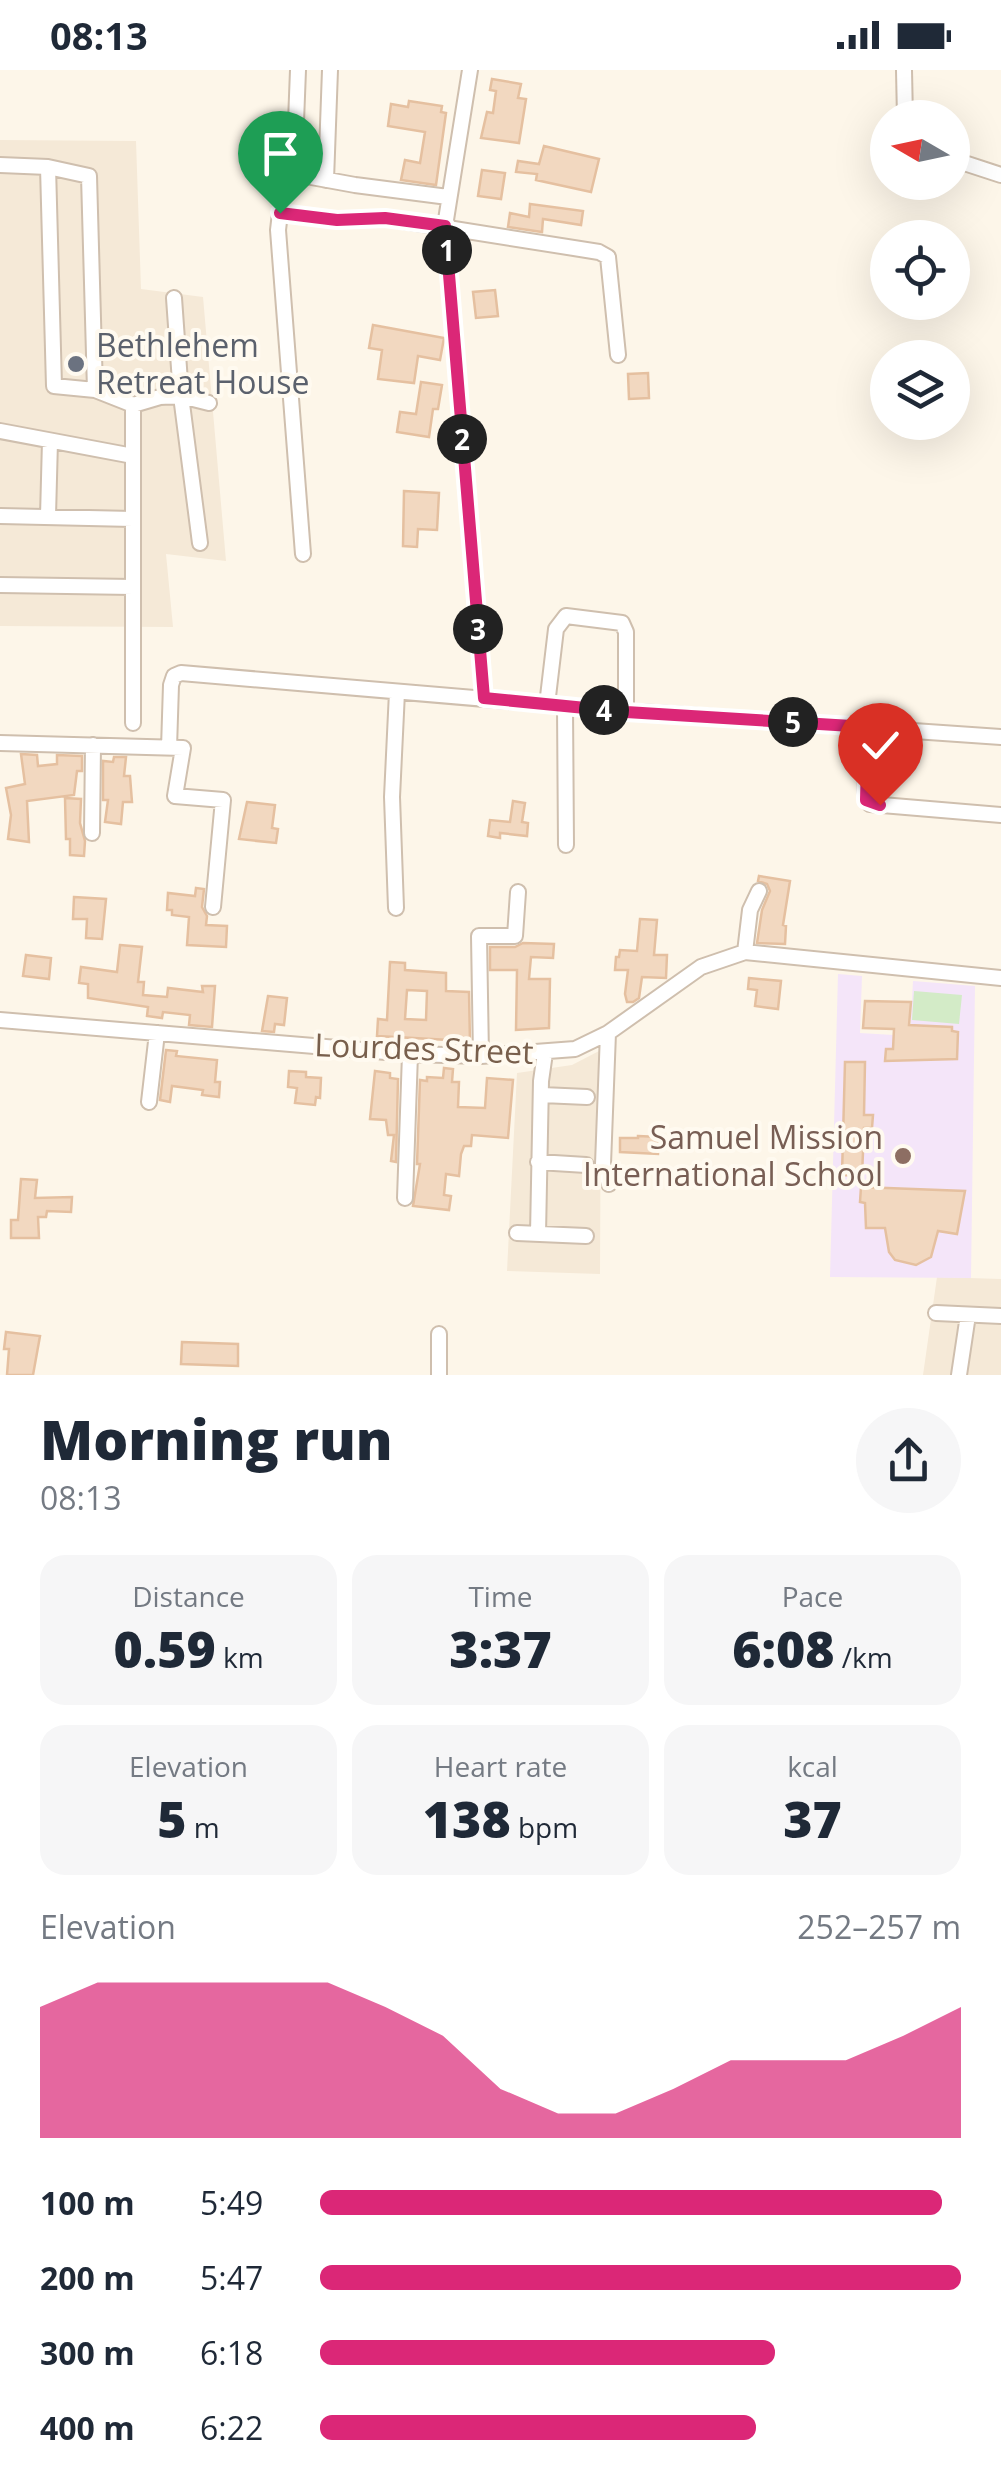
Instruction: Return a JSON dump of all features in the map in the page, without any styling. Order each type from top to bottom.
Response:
[{"type":"street","points":[[298,70],[289,173],[448,196]]},
{"type":"street","points":[[326,180],[330,70]]},
{"type":"street","points":[[470,70],[445,226],[484,698]]},
{"type":"street","points":[[904,70],[905,100]]},
{"type":"street","points":[[970,165],[1001,175]]},
{"type":"street","points":[[0,166],[48,167],[89,176],[95,390]]},
{"type":"street","points":[[48,167],[54,386],[95,390],[133,405],[181,396],[209,402]]},
{"type":"street","points":[[303,554],[278,218],[286,212],[329,219],[385,218],[600,252],[608,257],[618,356]]},
{"type":"street","points":[[174,298],[181,396],[200,542]]},
{"type":"street","points":[[133,405],[133,724]]},
{"type":"street","points":[[0,431],[134,456]]},
{"type":"street","points":[[48,516],[50,441]]},
{"type":"street","points":[[0,516],[133,519]]},
{"type":"street","points":[[0,585],[133,587]]},
{"type":"street","points":[[547,705],[556,629],[566,616],[622,623],[626,632],[626,712]]},
{"type":"street","points":[[169,748],[171,685],[174,676],[181,673],[626,712],[1001,737]]},
{"type":"street","points":[[396,908],[392,796],[397,692]]},
{"type":"street","points":[[566,707],[566,845]]},
{"type":"street","points":[[868,727],[865,791],[870,804],[1001,815]]},
{"type":"street","points":[[0,743],[183,748],[175,796],[223,800],[213,907]]},
{"type":"street","points":[[92,833],[93,745]]},
{"type":"street","points":[[745,952],[750,910],[759,891]]},
{"type":"street","points":[[481,1056],[479,936],[514,936],[518,892]]},
{"type":"street","name":"Lourdes Street","points":[[0,1020],[410,1054],[481,1056],[575,1048],[608,1032],[701,967],[745,952],[1001,978]]},
{"type":"street","points":[[608,1032],[603,1164],[609,1184]]},
{"type":"street","points":[[149,1102],[157,1033]]},
{"type":"street","points":[[538,1234],[545,1053]]},
{"type":"street","points":[[405,1198],[410,1054]]},
{"type":"street","points":[[542,1095],[587,1097]]},
{"type":"street","points":[[538,1162],[586,1165]]},
{"type":"street","points":[[517,1233],[586,1236]]},
{"type":"street","points":[[936,1313],[1001,1316]]},
{"type":"street","points":[[959,1375],[968,1314]]},
{"type":"street","points":[[439,1334],[439,1375]]},
{"type":"shaded area","points":[[0,140],[136,141],[141,289],[203,297],[226,561],[166,554],[173,627],[0,626]]},
{"type":"shaded area","name":"Samuel Mission International School","points":[[838,974],[862,976],[860,1033],[910,1036],[913,981],[975,986],[971,1278],[830,1277]]},
{"type":"shaded area","points":[[601,1050],[600,1274],[507,1271],[517,1073],[572,1065]]},
{"type":"shaded area","points":[[937,1277],[1001,1279],[1001,1375],[923,1375]]},
{"type":"green space","points":[[914,991],[962,995],[959,1024],[912,1020]]},
{"type":"building","points":[[492,79],[521,84],[518,98],[526,99],[519,143],[481,138],[487,112],[493,113],[496,91],[490,90]]},
{"type":"building","points":[[409,101],[442,106],[441,112],[446,113],[436,185],[401,180],[405,160],[420,163],[425,132],[388,126],[391,104],[408,107]]},
{"type":"building","points":[[544,146],[599,159],[591,192],[536,180],[537,174],[516,172],[518,161],[539,164]]},
{"type":"building","points":[[482,170],[505,173],[501,199],[478,196]]},
{"type":"building","points":[[530,204],[583,211],[581,225],[543,219],[542,232],[508,227],[510,213],[529,217]]},
{"type":"building","points":[[495,290],[498,316],[476,318],[473,292]]},
{"type":"building","points":[[373,325],[444,338],[440,360],[418,356],[414,383],[378,379],[382,350],[369,348]]},
{"type":"building","points":[[648,373],[649,398],[629,399],[628,374]]},
{"type":"building","points":[[421,382],[442,385],[429,437],[397,432],[400,412],[416,414]]},
{"type":"building","points":[[404,491],[439,493],[437,530],[418,529],[417,547],[403,546]]},
{"type":"building","points":[[21,754],[37,755],[38,766],[57,764],[57,755],[82,756],[82,771],[77,771],[74,795],[27,801],[29,842],[8,839],[11,815],[6,788],[25,784]]},
{"type":"building","points":[[114,757],[126,757],[124,776],[130,776],[132,802],[123,802],[121,824],[105,822],[108,800],[103,800],[103,761],[113,762]]},
{"type":"building","points":[[65,798],[81,799],[84,856],[70,855]]},
{"type":"building","points":[[513,801],[525,803],[522,822],[528,823],[527,836],[488,836],[490,820],[510,822]]},
{"type":"building","points":[[247,802],[275,805],[272,828],[278,829],[276,843],[239,839]]},
{"type":"building","points":[[759,876],[790,881],[783,925],[785,944],[757,943],[762,910],[770,891],[767,884],[758,881]]},
{"type":"building","points":[[196,888],[204,889],[206,925],[227,926],[226,947],[187,945],[189,917],[172,915],[172,910],[167,910],[168,893],[195,896]]},
{"type":"building","points":[[74,897],[106,899],[102,939],[86,938],[87,919],[73,919]]},
{"type":"building","points":[[640,919],[657,920],[654,955],[667,955],[666,978],[642,977],[639,998],[627,1002],[628,970],[615,970],[616,957],[620,950],[637,951]]},
{"type":"building","points":[[523,943],[554,944],[553,958],[531,957],[529,979],[550,979],[549,1028],[516,1030],[517,970],[490,970],[490,947],[515,947]]},
{"type":"building","points":[[120,945],[142,947],[138,982],[144,982],[143,995],[167,997],[168,988],[203,992],[202,986],[215,986],[212,1027],[189,1025],[190,1015],[163,1012],[162,1018],[147,1016],[148,1007],[88,998],[88,984],[79,983],[81,967],[117,972]]},
{"type":"building","points":[[26,955],[51,958],[49,979],[23,976]]},
{"type":"building","points":[[390,962],[405,963],[405,970],[446,973],[446,991],[469,992],[470,1043],[377,1036],[378,1019],[387,1020]],"holes":[[[407,990],[427,991],[426,1020],[405,1019]]]},
{"type":"building","points":[[749,978],[781,981],[778,1009],[755,1006],[757,990],[748,989]]},
{"type":"building","points":[[268,996],[287,998],[284,1025],[275,1024],[274,1032],[262,1031]]},
{"type":"building","points":[[865,1001],[911,1002],[909,1025],[952,1027],[952,1031],[958,1032],[957,1059],[885,1061],[886,1049],[893,1049],[894,1029],[863,1028]]},
{"type":"building","points":[[166,1050],[177,1051],[176,1056],[217,1060],[215,1082],[220,1082],[219,1097],[202,1095],[203,1090],[172,1086],[170,1102],[160,1100]]},
{"type":"building","points":[[845,1062],[865,1062],[864,1115],[873,1115],[872,1128],[864,1128],[862,1176],[842,1175]]},
{"type":"building","points":[[444,1068],[453,1069],[452,1082],[459,1082],[458,1107],[485,1108],[487,1078],[513,1080],[508,1138],[472,1135],[471,1146],[464,1146],[461,1154],[459,1176],[446,1174],[444,1195],[451,1196],[449,1210],[413,1206],[420,1164],[420,1080],[443,1078]]},
{"type":"building","points":[[289,1071],[321,1078],[320,1098],[316,1097],[315,1105],[295,1103],[297,1088],[288,1087]]},
{"type":"building","points":[[375,1071],[390,1073],[390,1078],[398,1079],[396,1162],[391,1161],[394,1135],[388,1135],[386,1120],[370,1119]]},
{"type":"building","points":[[659,1137],[658,1154],[620,1152],[620,1138]]},
{"type":"building","points":[[21,1179],[37,1180],[35,1198],[72,1197],[71,1212],[47,1211],[46,1217],[38,1217],[39,1238],[11,1238],[11,1220],[18,1220]]},
{"type":"building","points":[[861,1187],[965,1191],[957,1234],[938,1231],[931,1257],[916,1265],[895,1260],[889,1252],[885,1228],[866,1228]]},
{"type":"building","points":[[6,1332],[40,1336],[33,1375],[7,1375]]},
{"type":"building","points":[[182,1342],[238,1344],[238,1366],[181,1364]]},
{"type":"place","name":"Bethlehem Retreat House","points":[[76,364]]},
{"type":"place","name":"Samuel Mission International School","points":[[903,1156]]},
{"type":"route","points":[[280,213],[337,220],[385,218],[445,226],[484,698],[626,712],[868,727],[866,800],[880,805]]}]
